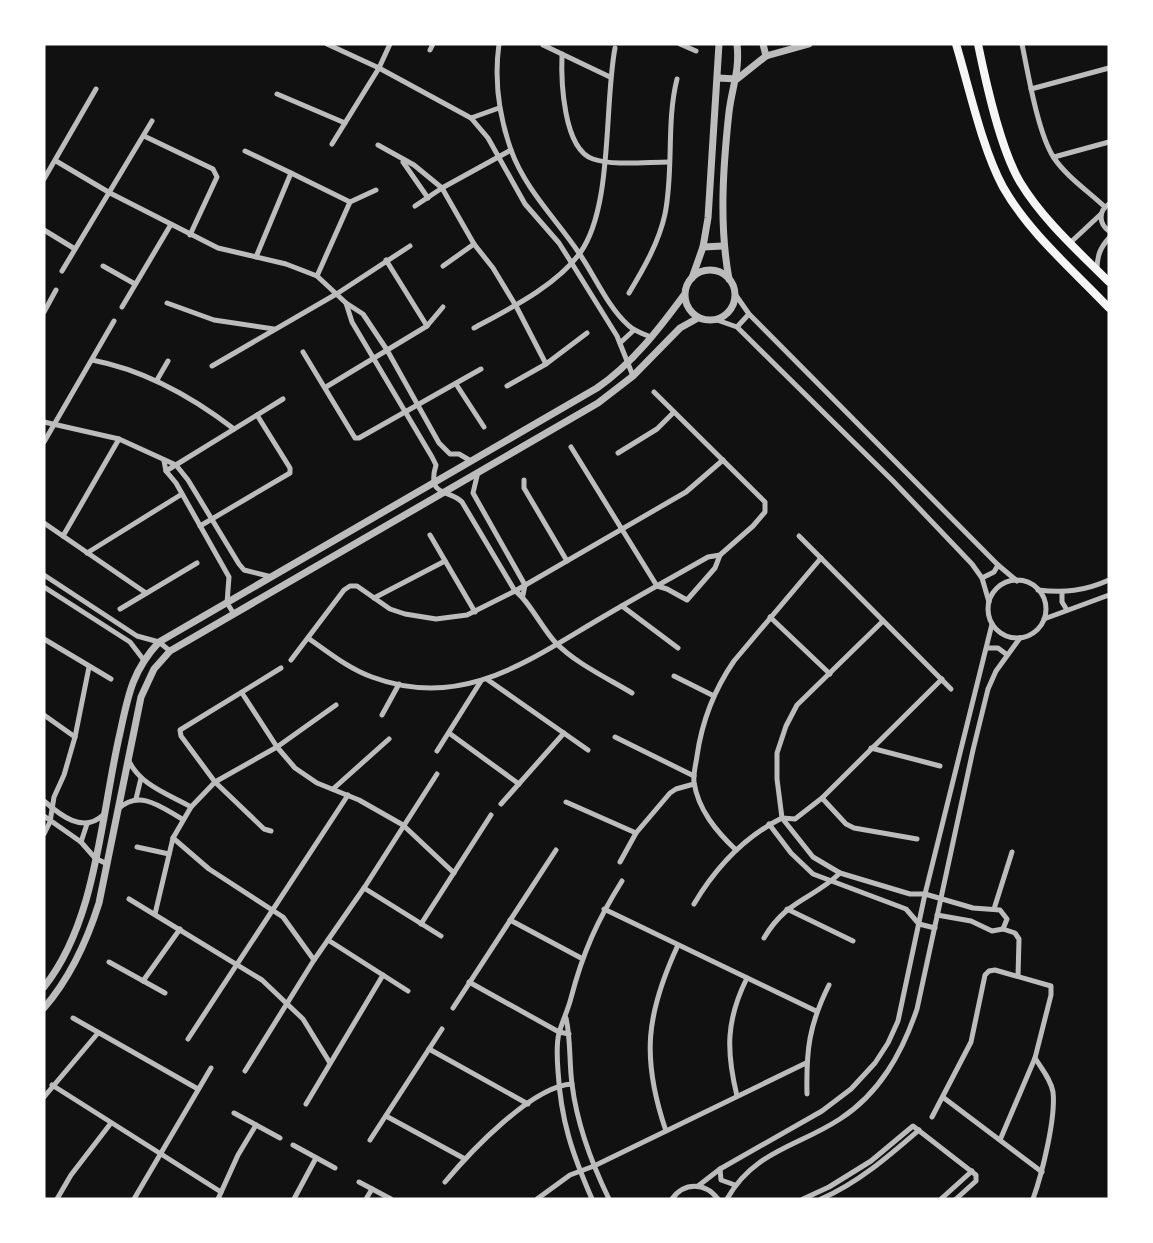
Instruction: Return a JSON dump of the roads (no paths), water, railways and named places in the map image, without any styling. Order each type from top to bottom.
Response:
[{"type":"main road","points":[[956,44],[992,163],[1003,186],[1017,209],[1037,233],[1109,308]]},
{"type":"main road","points":[[978,44],[1007,153],[1032,199],[1109,282]]},
{"type":"street","points":[[327,44],[379,68],[471,118],[488,138],[526,204],[559,243],[571,262],[620,343],[633,376]]},
{"type":"street","points":[[332,144],[379,68],[390,44]]},
{"type":"street","points":[[499,44],[499,108],[511,150],[535,195],[579,253],[618,313],[634,330],[652,337]]},
{"type":"street","points":[[680,44],[696,51]]},
{"type":"street","points":[[44,987],[64,955],[85,906],[132,681],[143,659],[159,642],[597,388],[652,337],[684,295],[703,247],[711,192],[719,44]]},
{"type":"street","points":[[737,44],[739,62],[729,109],[725,150],[723,246],[729,279],[735,293],[749,314],[1017,581]]},
{"type":"street","points":[[763,44],[766,56]]},
{"type":"street","points":[[718,78],[737,79],[766,56],[809,44]]},
{"type":"street","points":[[1022,44],[1031,89],[1048,146],[1054,157],[1107,205],[1071,242]]},
{"type":"street","points":[[543,45],[610,77]]},
{"type":"street","points":[[474,328],[516,306],[579,253],[599,207],[615,48]]},
{"type":"street","points":[[562,54],[562,95],[583,154],[591,159],[604,161],[669,162]]},
{"type":"street","points":[[1031,89],[1109,68]]},
{"type":"street","points":[[629,293],[645,267],[661,230],[668,195],[669,120],[677,79]]},
{"type":"street","points":[[44,179],[96,89]]},
{"type":"street","points":[[276,94],[345,123]]},
{"type":"street","points":[[471,118],[499,108]]},
{"type":"street","points":[[62,271],[152,121]]},
{"type":"street","points":[[144,136],[213,169],[216,173],[217,177],[190,235]]},
{"type":"street","points":[[1054,157],[1109,142]]},
{"type":"street","points":[[378,145],[414,165],[442,188],[474,244],[493,268],[516,306],[546,364]]},
{"type":"street","points":[[415,206],[511,150]]},
{"type":"street","points":[[245,151],[351,202]]},
{"type":"street","points":[[402,159],[428,198]]},
{"type":"street","points":[[56,161],[170,226],[218,248],[286,264],[317,276],[346,303],[363,314],[387,350],[439,443],[450,454]]},
{"type":"street","points":[[256,257],[291,173]]},
{"type":"street","points":[[317,276],[351,202],[376,190]]},
{"type":"street","points":[[1101,214],[1102,223],[1109,231]]},
{"type":"street","points":[[122,307],[170,226]]},
{"type":"street","points":[[44,230],[75,249]]},
{"type":"street","points":[[1097,270],[1099,253],[1109,238]]},
{"type":"street","points":[[443,266],[474,244]]},
{"type":"street","points":[[212,366],[338,293],[410,246]]},
{"type":"street","points":[[703,247],[723,246]]},
{"type":"street","points":[[386,260],[428,326]]},
{"type":"street","points":[[103,265],[135,284]]},
{"type":"street","points":[[691,278],[706,270],[715,270],[729,279]]},
{"type":"street","points":[[44,309],[56,290]]},
{"type":"street","points":[[717,320],[729,313],[735,293]]},
{"type":"street","points":[[684,295],[688,308],[698,318]]},
{"type":"street","points":[[167,303],[214,320],[274,329]]},
{"type":"street","points":[[346,303],[352,322],[436,465]]},
{"type":"street","points":[[326,387],[428,326],[443,307]]},
{"type":"street","points":[[670,314],[680,328]]},
{"type":"street","points":[[737,327],[749,314]]},
{"type":"street","points":[[44,1008],[75,962],[89,933],[99,903],[141,697],[147,682],[170,651],[598,403],[633,376],[680,328],[698,318],[717,320],[737,327],[893,481],[972,564],[982,578],[992,624],[925,894],[898,1021],[888,1043],[875,1063],[851,1089],[822,1111],[719,1169],[698,1186]]},
{"type":"street","points":[[44,442],[114,321]]},
{"type":"street","points":[[620,343],[634,330]]},
{"type":"street","points":[[507,386],[546,364],[587,333]]},
{"type":"street","points":[[303,352],[355,438],[481,369]]},
{"type":"street","points":[[92,360],[110,363],[157,380],[211,411],[234,429]]},
{"type":"street","points":[[157,380],[168,361]]},
{"type":"street","points":[[456,384],[484,427]]},
{"type":"street","points":[[571,447],[657,586],[687,600],[715,568],[720,555],[752,526],[765,512],[766,507],[765,502],[654,391]]},
{"type":"street","points":[[166,471],[283,399]]},
{"type":"street","points":[[822,411],[834,400]]},
{"type":"street","points":[[618,453],[657,429],[674,412]]},
{"type":"street","points":[[200,526],[290,473],[290,468],[257,415]]},
{"type":"street","points":[[44,422],[119,439],[176,465],[244,570]]},
{"type":"street","points":[[63,537],[119,439]]},
{"type":"street","points":[[471,461],[458,454],[442,458],[433,474],[435,482],[443,493],[458,497],[473,490],[478,472]]},
{"type":"street","points":[[291,660],[344,590],[350,586],[357,586],[390,609],[420,618],[453,619],[515,591],[686,492],[723,460]]},
{"type":"street","points":[[164,461],[166,471],[229,577],[227,603],[234,614]]},
{"type":"street","points":[[893,481],[905,470]]},
{"type":"street","points":[[524,480],[524,488],[567,561]]},
{"type":"street","points":[[473,490],[525,585],[523,595]]},
{"type":"street","points":[[87,553],[182,494]]},
{"type":"street","points":[[458,497],[515,591],[523,595],[540,625],[557,644],[632,694]]},
{"type":"street","points":[[44,523],[146,593]]},
{"type":"street","points":[[430,535],[475,611]]},
{"type":"street","points":[[799,536],[951,689]]},
{"type":"street","points":[[308,638],[371,677],[399,684],[452,688],[488,680],[525,664],[708,557],[720,555]]},
{"type":"street","points":[[736,850],[718,833],[694,784],[703,724],[714,696],[733,661],[821,558]]},
{"type":"street","points":[[374,598],[445,561]]},
{"type":"street","points":[[120,609],[197,563]]},
{"type":"street","points":[[982,578],[994,572],[998,565]]},
{"type":"street","points":[[229,577],[244,570],[272,577]]},
{"type":"street","points":[[44,575],[136,636],[159,642],[170,651]]},
{"type":"street","points":[[1038,590],[1062,592],[1093,587],[1109,580]]},
{"type":"street","points":[[989,601],[999,586],[1017,581],[1028,583],[1038,590],[1045,604],[1044,620]]},
{"type":"street","points":[[44,587],[130,642],[143,659]]},
{"type":"street","points":[[1062,592],[1062,601],[1067,610]]},
{"type":"street","points":[[727,1199],[748,1170],[841,1118],[864,1099],[887,1072],[905,1044],[917,1009],[988,689],[1006,654],[1020,638],[1034,632],[1044,620],[1109,595]]},
{"type":"street","points":[[622,606],[678,648]]},
{"type":"street","points":[[770,617],[830,674]]},
{"type":"street","points":[[883,621],[797,705],[786,726],[777,753],[782,818],[813,857],[840,873],[910,894],[925,894],[973,908],[1000,910],[1007,919],[1003,929]]},
{"type":"street","points":[[992,624],[1004,635],[1020,638]]},
{"type":"street","points":[[44,639],[111,679]]},
{"type":"street","points":[[987,648],[998,648],[1006,654]]},
{"type":"street","points":[[44,834],[75,737],[89,667]]},
{"type":"street","points":[[271,831],[264,829],[215,782],[181,736],[180,730],[281,668]]},
{"type":"street","points":[[674,676],[714,696]]},
{"type":"street","points":[[694,904],[706,883],[736,850],[769,824],[782,818],[795,819],[822,798],[942,679]]},
{"type":"street","points":[[488,680],[588,750]]},
{"type":"street","points":[[437,751],[481,681]]},
{"type":"street","points":[[382,715],[399,684]]},
{"type":"street","points":[[242,693],[277,747],[295,768],[317,783],[348,795],[403,825],[454,873]]},
{"type":"street","points":[[155,914],[173,838],[191,807],[215,782],[277,747],[336,705]]},
{"type":"street","points":[[44,715],[75,737]]},
{"type":"street","points":[[449,733],[519,784]]},
{"type":"street","points":[[501,804],[564,733]]},
{"type":"street","points":[[615,737],[694,776]]},
{"type":"street","points":[[333,789],[388,739]]},
{"type":"street","points":[[871,748],[940,766]]},
{"type":"street","points":[[128,759],[141,778],[191,807]]},
{"type":"street","points":[[246,1071],[314,960],[365,888],[437,774]]},
{"type":"street","points":[[136,799],[141,778]]},
{"type":"street","points":[[620,862],[636,833],[670,793],[694,784]]},
{"type":"street","points":[[188,1039],[348,795]]},
{"type":"street","points":[[822,798],[842,820],[854,828],[917,839]]},
{"type":"street","points":[[118,809],[136,799],[149,800],[183,818]]},
{"type":"street","points":[[44,801],[72,821],[87,824],[103,816]]},
{"type":"street","points":[[566,802],[636,833]]},
{"type":"street","points":[[44,816],[80,842],[95,858],[107,864]]},
{"type":"street","points":[[421,924],[491,816]]},
{"type":"street","points":[[80,842],[87,824]]},
{"type":"street","points":[[769,824],[813,874],[906,909],[919,924],[935,928]]},
{"type":"street","points":[[173,838],[209,869],[273,909],[298,936],[314,960]]},
{"type":"street","points":[[137,847],[169,854]]},
{"type":"street","points":[[453,1007],[556,850]]},
{"type":"street","points":[[994,909],[1012,852]]},
{"type":"street","points":[[764,938],[787,909],[831,882],[840,873]]},
{"type":"street","points":[[592,1199],[563,1122],[557,1050],[559,1032],[566,1018],[581,958],[604,909],[622,881]]},
{"type":"street","points":[[876,898],[880,885]]},
{"type":"street","points":[[365,888],[441,936]]},
{"type":"street","points":[[906,909],[910,894]]},
{"type":"street","points":[[129,900],[262,980],[303,1019],[330,1063]]},
{"type":"street","points":[[604,909],[816,1011]]},
{"type":"street","points":[[787,909],[853,942]]},
{"type":"street","points":[[937,915],[971,921],[992,931],[1003,929],[1015,933],[1019,939],[1018,976]]},
{"type":"street","points":[[510,920],[581,958]]},
{"type":"street","points":[[143,981],[180,929]]},
{"type":"street","points":[[328,940],[408,991]]},
{"type":"street","points":[[666,1131],[656,1102],[650,1070],[649,1038],[662,978],[678,944]]},
{"type":"street","points":[[109,962],[165,993]]},
{"type":"street","points":[[932,1117],[971,1042],[985,975],[995,970],[1051,986],[1035,1058],[1000,1140]]},
{"type":"street","points":[[306,1104],[383,975]]},
{"type":"street","points":[[737,1096],[729,1064],[729,1041],[732,1014],[747,978]]},
{"type":"street","points":[[470,982],[559,1032],[569,1034]]},
{"type":"street","points":[[807,1094],[808,1041],[816,1011],[829,985]]},
{"type":"street","points":[[73,1018],[198,1089]]},
{"type":"street","points":[[566,1018],[577,1118],[609,1199]]},
{"type":"street","points":[[370,1140],[442,1029]]},
{"type":"street","points":[[44,1097],[98,1032]]},
{"type":"street","points":[[429,1049],[528,1104]]},
{"type":"street","points":[[1033,1199],[1042,1172],[1053,1091],[1035,1058]]},
{"type":"street","points":[[537,1199],[579,1170],[594,1166],[806,1063]]},
{"type":"street","points":[[134,1199],[211,1068]]},
{"type":"street","points":[[445,1182],[490,1134],[528,1104],[559,1085],[572,1084]]},
{"type":"street","points":[[52,1085],[221,1192]]},
{"type":"street","points":[[944,1098],[1042,1172]]},
{"type":"street","points":[[234,1113],[280,1138]]},
{"type":"street","points":[[386,1116],[465,1159]]},
{"type":"street","points":[[57,1199],[71,1175],[111,1123]]},
{"type":"street","points":[[218,1199],[256,1125]]},
{"type":"street","points":[[803,1199],[829,1187],[871,1161],[913,1126],[976,1175],[976,1181],[956,1199]]},
{"type":"street","points":[[821,1199],[862,1176],[919,1130]]},
{"type":"street","points":[[293,1145],[335,1168]]},
{"type":"street","points":[[294,1199],[316,1158]]},
{"type":"street","points":[[719,1169],[722,1180],[735,1185]]},
{"type":"street","points":[[941,1199],[972,1171]]},
{"type":"street","points":[[359,1182],[391,1199]]},
{"type":"street","points":[[670,1199],[683,1188],[698,1186],[706,1188],[718,1199]]},
{"type":"street","points":[[366,1199],[372,1189]]}]
